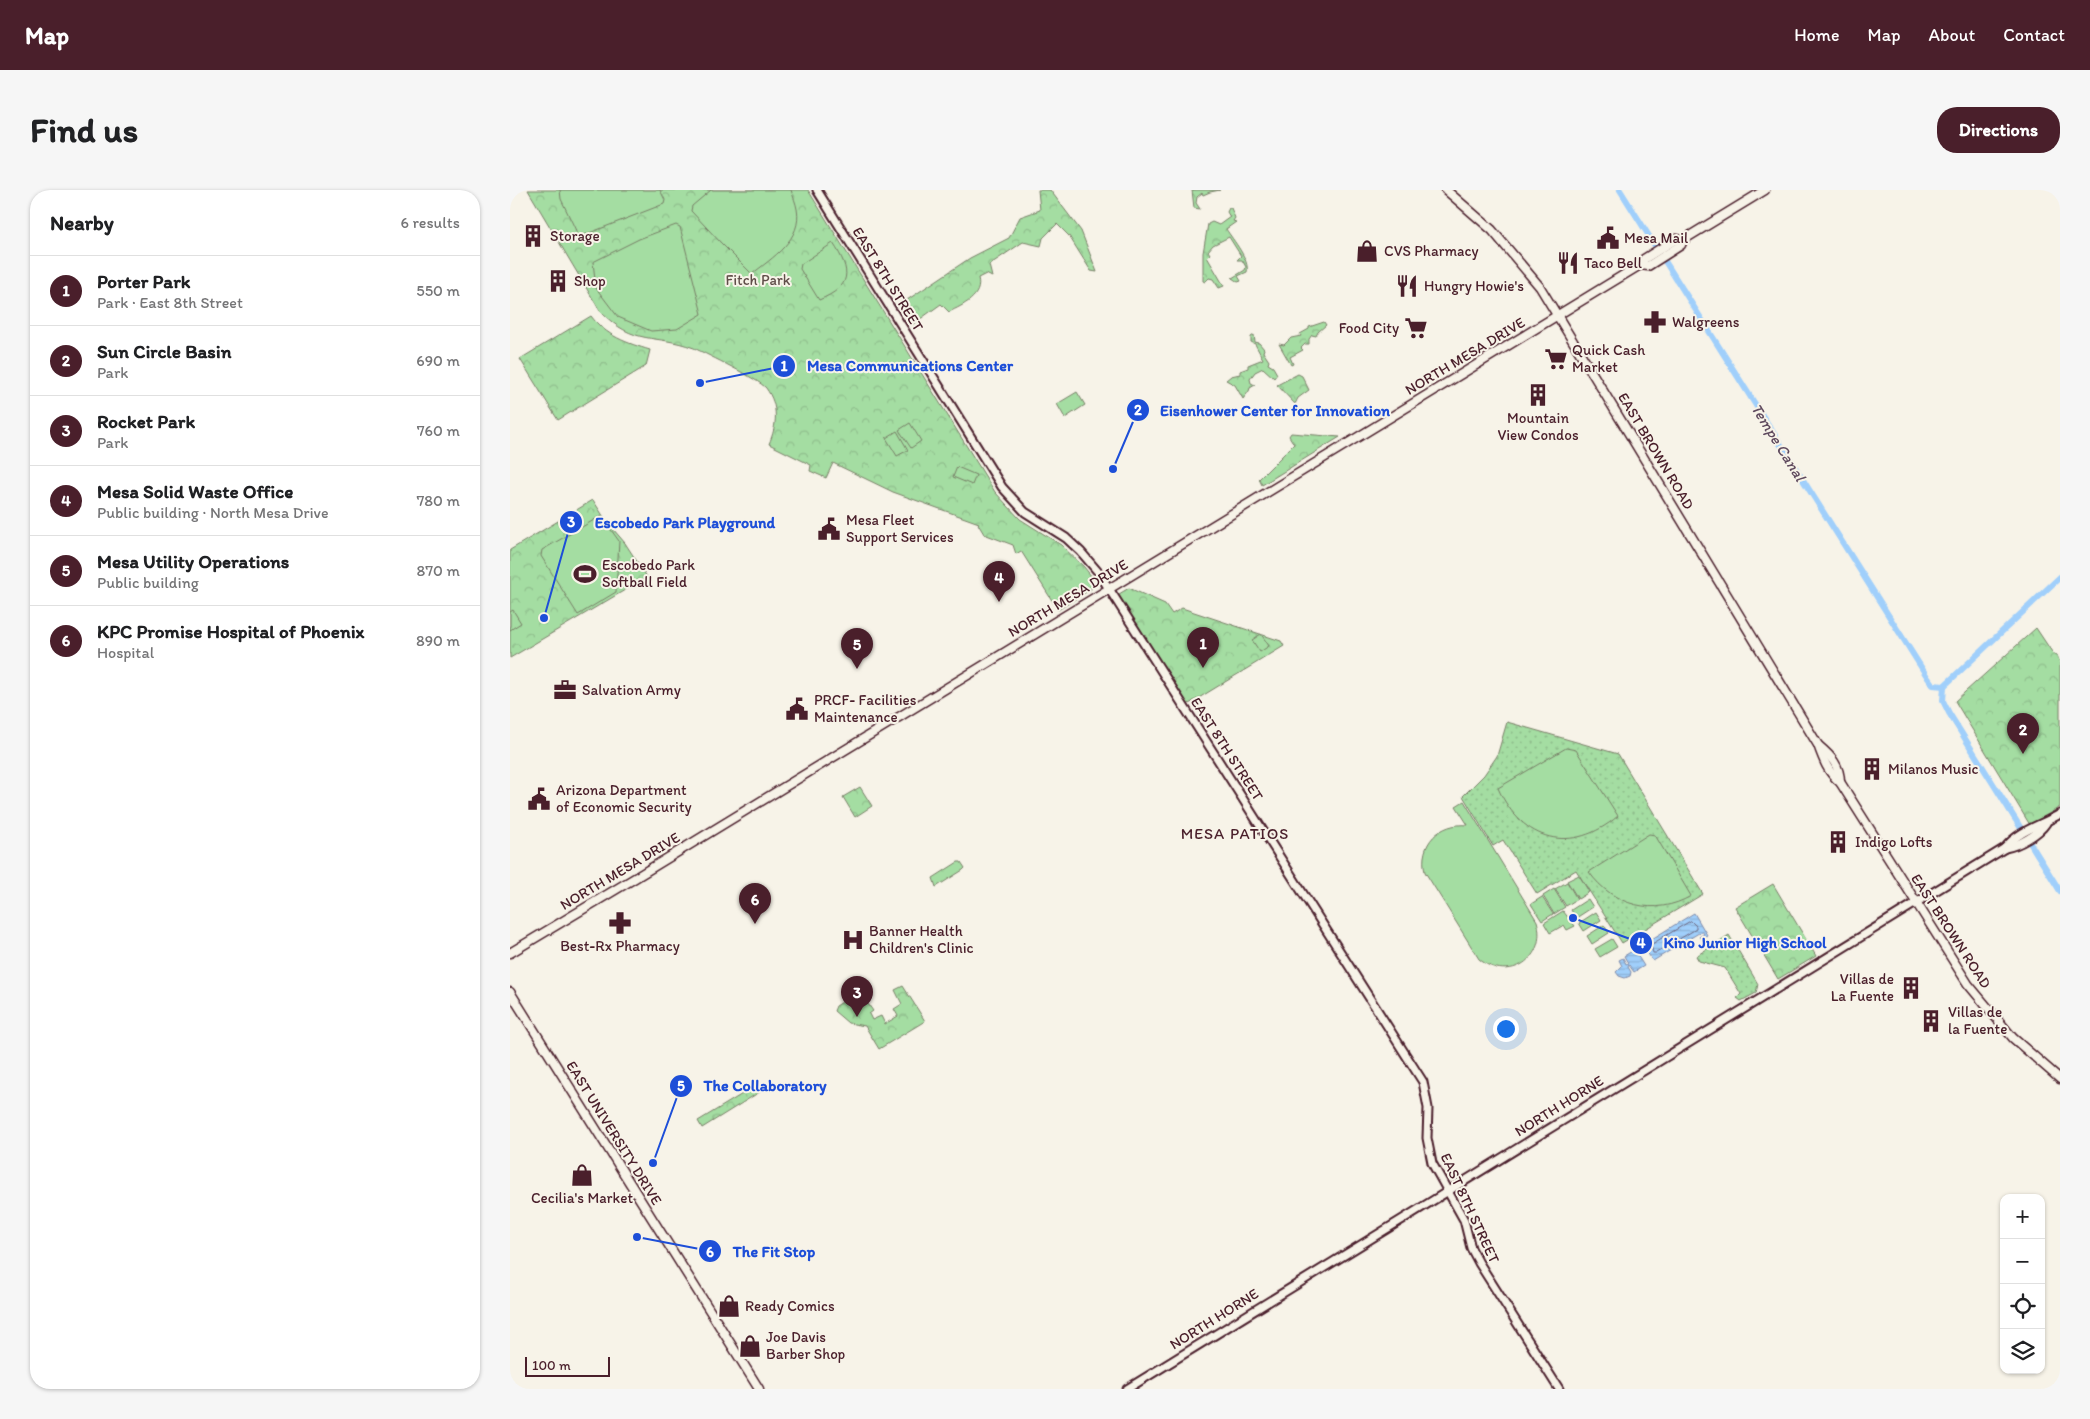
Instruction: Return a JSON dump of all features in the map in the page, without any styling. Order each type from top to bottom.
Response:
[{"type":"main road","name":"EAST BROWN ROAD","points":[[1446,190],[1492,230],[1511,250],[1540,287],[1818,745],[1823,760],[1833,777],[1840,782],[1964,979],[2020,1044],[2060,1079]]},
{"type":"main road","name":"NORTH MESA DRIVE","points":[[510,953],[1558,316],[1640,265],[1644,259],[1655,257],[1666,250],[1676,238],[1683,240],[1765,190]]},
{"type":"main road","name":"EAST UNIVERSITY DRIVE","points":[[510,992],[759,1389]]},
{"type":"street","name":"EAST 8TH STREET","points":[[816,190],[1002,487],[1026,512],[1066,538],[1082,552],[1109,589],[1422,1082],[1428,1108],[1428,1151],[1434,1168],[1464,1220],[1471,1248],[1479,1263],[1559,1389]]},
{"type":"street","name":"NORTH HORNE","points":[[1127,1389],[2005,848],[2010,841],[2031,832],[2039,823],[2046,822],[2060,814]]},
{"type":"green space","name":"Fitch Park","points":[[528,190],[808,190],[995,492],[1020,519],[1061,545],[1084,567],[1092,577],[1091,589],[1058,610],[1021,551],[1016,554],[1013,545],[984,534],[979,523],[893,492],[833,463],[826,478],[810,471],[811,465],[769,444],[774,430],[775,409],[766,388],[743,373],[694,348],[635,335],[612,322],[600,311]]},
{"type":"green space","points":[[560,190],[660,190],[665,200],[664,204],[579,237],[561,199]]},
{"type":"green space","points":[[711,190],[791,190],[797,209],[798,220],[791,239],[777,254],[752,274],[691,211],[692,206]]},
{"type":"green space","points":[[1038,190],[1050,190],[1081,231],[1097,272],[1091,271],[1069,236],[1057,224],[1043,238],[1041,246],[1023,242],[989,265],[992,277],[986,274],[978,278],[978,290],[971,300],[949,312],[941,304],[912,325],[901,304],[970,258],[1009,238],[1020,217],[1040,210]]},
{"type":"green space","points":[[1192,190],[1220,190],[1203,195],[1202,193],[1197,197],[1196,203],[1200,209],[1194,208]]},
{"type":"green space","points":[[1231,208],[1235,218],[1233,221],[1236,222],[1226,229],[1244,256],[1247,272],[1238,276],[1241,281],[1238,282],[1232,278],[1245,270],[1246,267],[1242,260],[1237,260],[1241,256],[1229,237],[1213,245],[1208,251],[1210,254],[1207,257],[1224,286],[1219,288],[1213,279],[1209,278],[1205,282],[1203,281],[1203,253],[1208,224],[1212,222],[1219,225],[1230,217],[1227,212]]},
{"type":"green space","points":[[676,225],[680,227],[702,314],[677,329],[651,331],[618,317],[596,288],[593,262],[639,239]]},
{"type":"green space","points":[[833,243],[843,262],[846,277],[838,289],[819,300],[800,269],[801,264]]},
{"type":"green space","points":[[591,316],[610,334],[650,350],[646,366],[558,420],[520,359]]},
{"type":"green space","points":[[1324,322],[1326,325],[1316,336],[1312,335],[1309,339],[1309,344],[1305,344],[1301,348],[1303,350],[1290,357],[1293,364],[1291,365],[1279,344],[1284,345],[1291,338],[1301,336],[1300,334],[1309,329],[1309,327]]},
{"type":"green space","points":[[1254,335],[1255,342],[1259,343],[1264,349],[1263,352],[1269,361],[1268,364],[1273,367],[1277,374],[1274,378],[1263,368],[1255,372],[1250,379],[1251,383],[1255,385],[1250,388],[1243,399],[1235,385],[1226,380],[1231,376],[1240,374],[1240,371],[1248,368],[1248,365],[1263,359],[1255,344],[1251,342],[1251,337]]},
{"type":"green space","points":[[1298,374],[1302,376],[1309,390],[1298,398],[1295,404],[1277,385]]},
{"type":"green space","points":[[1077,392],[1085,405],[1065,418],[1057,404]]},
{"type":"green space","points":[[910,423],[921,441],[911,448],[899,430]]},
{"type":"green space","points":[[897,431],[908,450],[897,456],[886,438]]},
{"type":"green space","points":[[1291,433],[1340,437],[1262,485],[1259,479],[1294,444],[1289,436]]},
{"type":"green space","points":[[957,467],[976,475],[972,485],[953,477]]},
{"type":"green space","points":[[593,500],[607,522],[625,543],[647,577],[510,658],[510,550]]},
{"type":"green space","name":"Escobedo Park Softball Field","points":[[601,516],[619,541],[616,592],[578,615],[541,556],[542,550]]},
{"type":"green space","points":[[1129,588],[1165,604],[1172,614],[1182,608],[1281,641],[1284,646],[1184,707],[1114,597]]},
{"type":"green space","points":[[513,610],[521,623],[510,630],[510,612]]},
{"type":"green space","points":[[2036,628],[2054,655],[2057,655],[2060,663],[2060,807],[2030,825],[1955,701]]},
{"type":"green space","points":[[1261,634],[1269,646],[1260,652],[1252,640]]},
{"type":"green space","points":[[1507,722],[1618,754],[1703,894],[1622,943],[1576,870],[1537,894],[1503,840],[1493,846],[1463,796],[1484,775],[1497,756]]},
{"type":"green space","points":[[1566,748],[1576,750],[1618,816],[1601,828],[1583,836],[1566,839],[1550,837],[1534,831],[1520,821],[1508,806],[1498,788]]},
{"type":"green space","points":[[860,787],[872,806],[855,817],[843,797]]},
{"type":"green space","points":[[1464,801],[1537,921],[1539,934],[1537,946],[1531,956],[1513,968],[1502,969],[1491,966],[1479,959],[1425,872],[1425,852],[1433,837],[1448,827],[1468,825],[1456,806]]},
{"type":"green space","points":[[1649,834],[1655,835],[1691,896],[1663,906],[1649,907],[1636,905],[1610,893],[1589,872]]},
{"type":"green space","points":[[961,862],[965,868],[936,887],[933,878]]},
{"type":"green space","points":[[1579,875],[1589,892],[1578,899],[1567,881]]},
{"type":"green space","points":[[1567,882],[1577,899],[1566,906],[1555,889]]},
{"type":"green space","points":[[1773,884],[1816,956],[1778,979],[1735,907]]},
{"type":"green space","points":[[1554,889],[1565,907],[1554,914],[1543,896]]},
{"type":"green space","points":[[1542,897],[1553,914],[1542,921],[1531,904]]},
{"type":"green space","points":[[1588,899],[1593,907],[1576,918],[1571,910]]},
{"type":"green space","points":[[1563,911],[1575,926],[1567,930],[1564,925],[1550,933],[1544,923]]},
{"type":"green space","points":[[1596,912],[1601,920],[1584,931],[1579,923]]},
{"type":"green space","points":[[1604,925],[1609,933],[1592,944],[1587,936]]},
{"type":"green space","points":[[1729,935],[1758,984],[1756,993],[1741,1001],[1737,998],[1741,994],[1725,968],[1699,961],[1696,956]]},
{"type":"green space","points":[[1612,939],[1617,947],[1600,957],[1595,949]]},
{"type":"green space","points":[[903,986],[925,1021],[879,1049],[865,1026],[848,1023],[834,1011],[836,1006],[859,991],[873,1011],[869,1014],[872,1020],[881,1016],[885,1024],[898,1016],[894,1009],[902,1004],[895,990]]},
{"type":"green space","points":[[755,1080],[766,1088],[702,1128],[698,1121],[744,1093]]},
{"type":"water","points":[[1694,913],[1707,935],[1701,939],[1699,937],[1704,934],[1702,931],[1653,961],[1642,945]]},
{"type":"water","points":[[1634,950],[1644,966],[1634,972],[1629,965],[1630,976],[1625,978],[1619,976],[1616,972],[1622,966],[1619,960],[1623,958],[1626,964],[1628,963],[1624,956]]},
{"type":"waterway","name":"Tempe Canal","points":[[1620,190],[1928,678],[1933,685],[1944,686]]},
{"type":"waterway","points":[[1944,686],[2060,577]]},
{"type":"waterway","points":[[1944,686],[1943,701],[1949,713],[2060,891]]},
{"type":"place","name":"Storage","points":[[533,236]]},
{"type":"place","name":"Mesa Mail","points":[[1608,238]]},
{"type":"place","name":"CVS Pharmacy","points":[[1367,251]]},
{"type":"place","name":"Taco Bell","points":[[1568,263]]},
{"type":"place","name":"Shop","points":[[558,281]]},
{"type":"place","name":"Hungry Howie's","points":[[1407,286]]},
{"type":"place","name":"Walgreens","points":[[1655,322]]},
{"type":"place","name":"Food City","points":[[1416,328]]},
{"type":"place","name":"Quick Cash Market","points":[[1556,359]]},
{"type":"place","name":"Mesa Communications Center","points":[[700,383]]},
{"type":"place","name":"Mountain View Condos","points":[[1538,395]]},
{"type":"place","name":"Eisenhower Center for Innovation","points":[[1113,469]]},
{"type":"place","name":"Mesa Fleet Support Services","points":[[829,529]]},
{"type":"place","name":"Escobedo Park Softball Field","points":[[585,574]]},
{"type":"place","name":"Mesa Solid Waste Office","points":[[999,602]]},
{"type":"place","name":"Escobedo Park Playground","points":[[544,618]]},
{"type":"place","name":"Porter Park","points":[[1203,668]]},
{"type":"place","name":"Mesa Utility Operations","points":[[857,669]]},
{"type":"place","name":"Salvation Army","points":[[565,690]]},
{"type":"place","name":"PRCF- Facilities Maintenance","points":[[797,709]]},
{"type":"place","name":"Sun Circle Basin","points":[[2023,754]]},
{"type":"place","name":"Milanos Music","points":[[1872,769]]},
{"type":"place","name":"Arizona Department of Economic Security","points":[[539,799]]},
{"type":"place","name":"Indigo Lofts","points":[[1838,842]]},
{"type":"place","name":"Kino Junior High School","points":[[1573,918]]},
{"type":"place","name":"Best-Rx Pharmacy","points":[[620,923]]},
{"type":"place","name":"KPC Promise Hospital of Phoenix","points":[[755,924]]},
{"type":"place","name":"Banner Health Children's Clinic","points":[[853,940]]},
{"type":"place","name":"Villas de La Fuente","points":[[1911,988]]},
{"type":"place","name":"Rocket Park","points":[[857,1017]]},
{"type":"place","name":"Villas de la Fuente","points":[[1931,1021]]},
{"type":"place","name":"The Collaboratory","points":[[653,1163]]},
{"type":"place","name":"Cecilia's Market","points":[[582,1175]]},
{"type":"place","name":"The Fit Stop","points":[[637,1237]]},
{"type":"place","name":"Ready Comics","points":[[729,1306]]},
{"type":"place","name":"Joe Davis Barber Shop","points":[[750,1346]]},
{"type":"district","name":"MESA PATIOS","points":[[1235,833]]}]
